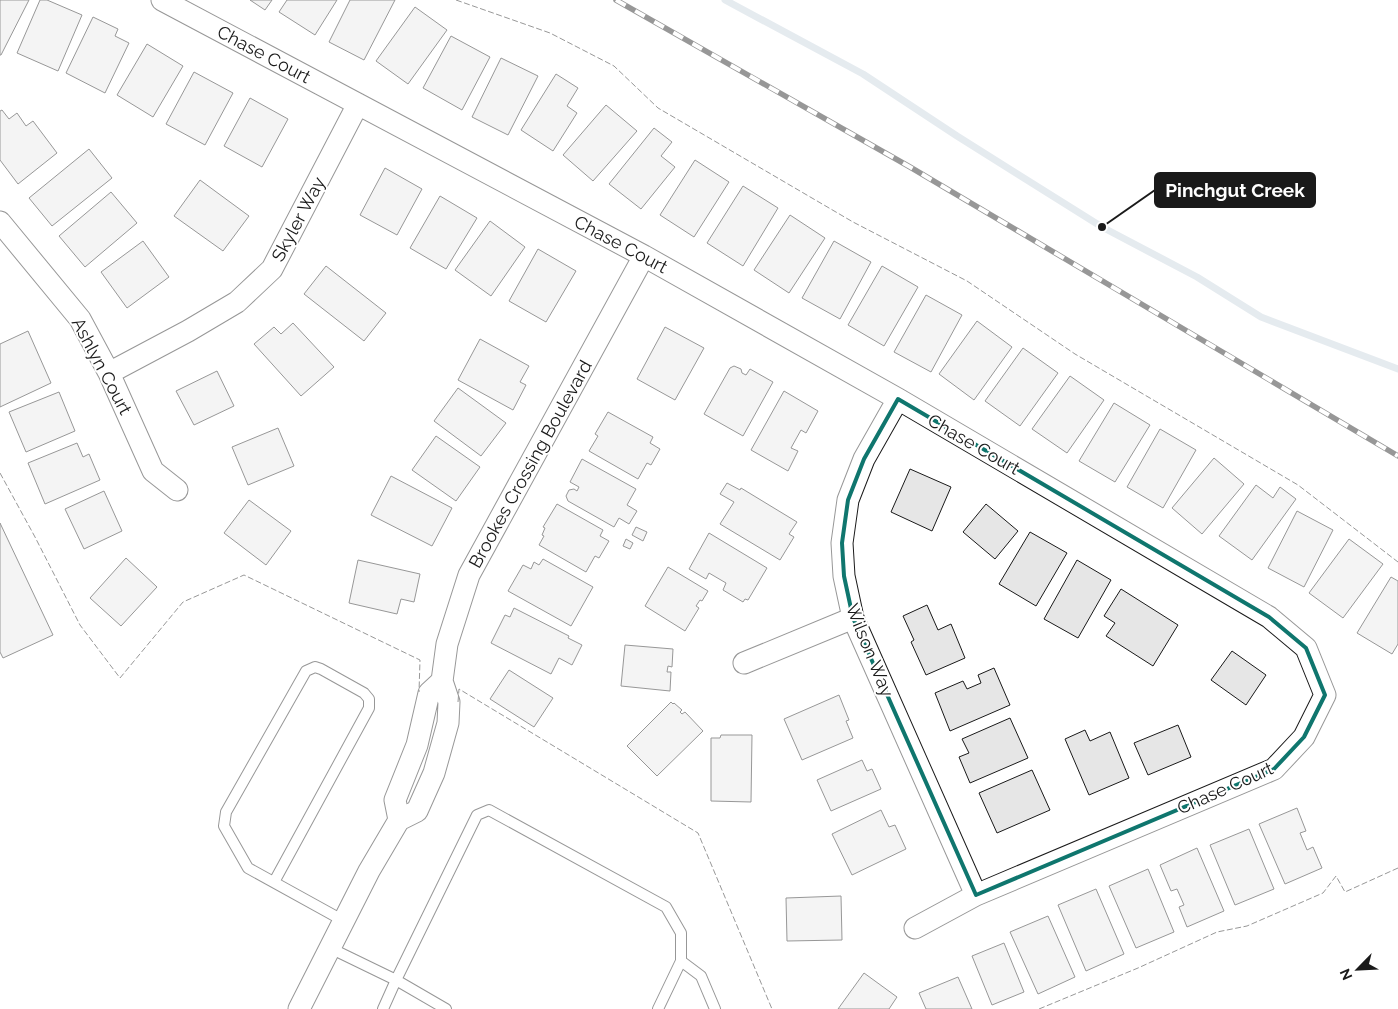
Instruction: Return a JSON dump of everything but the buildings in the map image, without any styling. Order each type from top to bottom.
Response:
[{"type":"street","name":"Chase Court","points":[[162,0],[644,256],[898,399],[1269,617],[1306,648],[1325,695],[1304,737],[1274,769],[976,895],[915,928]]},
{"type":"street","name":"Skyler Way","points":[[110,373],[188,331],[236,302],[272,269],[358,104]]},
{"type":"street","name":"Ashlyn Court","points":[[0,222],[80,319],[110,373],[153,471],[177,490]]},
{"type":"street","name":"Brookes Crossing Boulevard","points":[[299,1009],[369,871],[400,820],[395,800],[432,737],[429,692],[442,681],[447,644],[469,574],[644,256]]},
{"type":"street","name":"Wilson Way","points":[[898,399],[864,459],[848,500],[842,543],[844,576],[853,618],[976,895]]},
{"type":"street","points":[[744,663],[853,618]]},
{"type":"lane","points":[[274,882],[369,708],[369,699],[364,693],[315,667],[306,671],[226,812],[224,826],[248,868],[344,921]]},
{"type":"lane","points":[[383,1009],[477,815],[489,810],[666,907],[681,933],[681,962],[658,1009]]},
{"type":"lane","points":[[330,948],[396,980],[446,1009]]},
{"type":"lane","points":[[681,962],[700,976],[716,1009]]},
{"type":"highlighted area","points":[[898,399],[1269,617],[1306,648],[1325,695],[1304,737],[1274,769],[976,895],[853,618],[844,576],[842,543],[848,500],[864,459]]},
{"type":"waterway","points":[[725,0],[863,74],[957,136],[1102,227],[1197,277],[1261,317],[1398,369]]},
{"type":"railway","points":[[616,0],[910,167],[1398,456]]},
{"type":"fence","points":[[456,0],[550,33],[614,66],[658,108],[853,222],[967,281],[1075,354],[1298,485],[1398,562]]},
{"type":"fence","points":[[0,473],[80,625],[120,678],[183,602],[244,575],[420,660],[419,692]]},
{"type":"fence","points":[[458,702],[459,689],[698,833],[772,1009]]},
{"type":"fence","points":[[1039,1009],[1138,968],[1217,932],[1247,926],[1323,893],[1336,876],[1345,892],[1398,868]]},
{"type":"place","name":"Pinchgut Creek","points":[[1102,227]]}]
